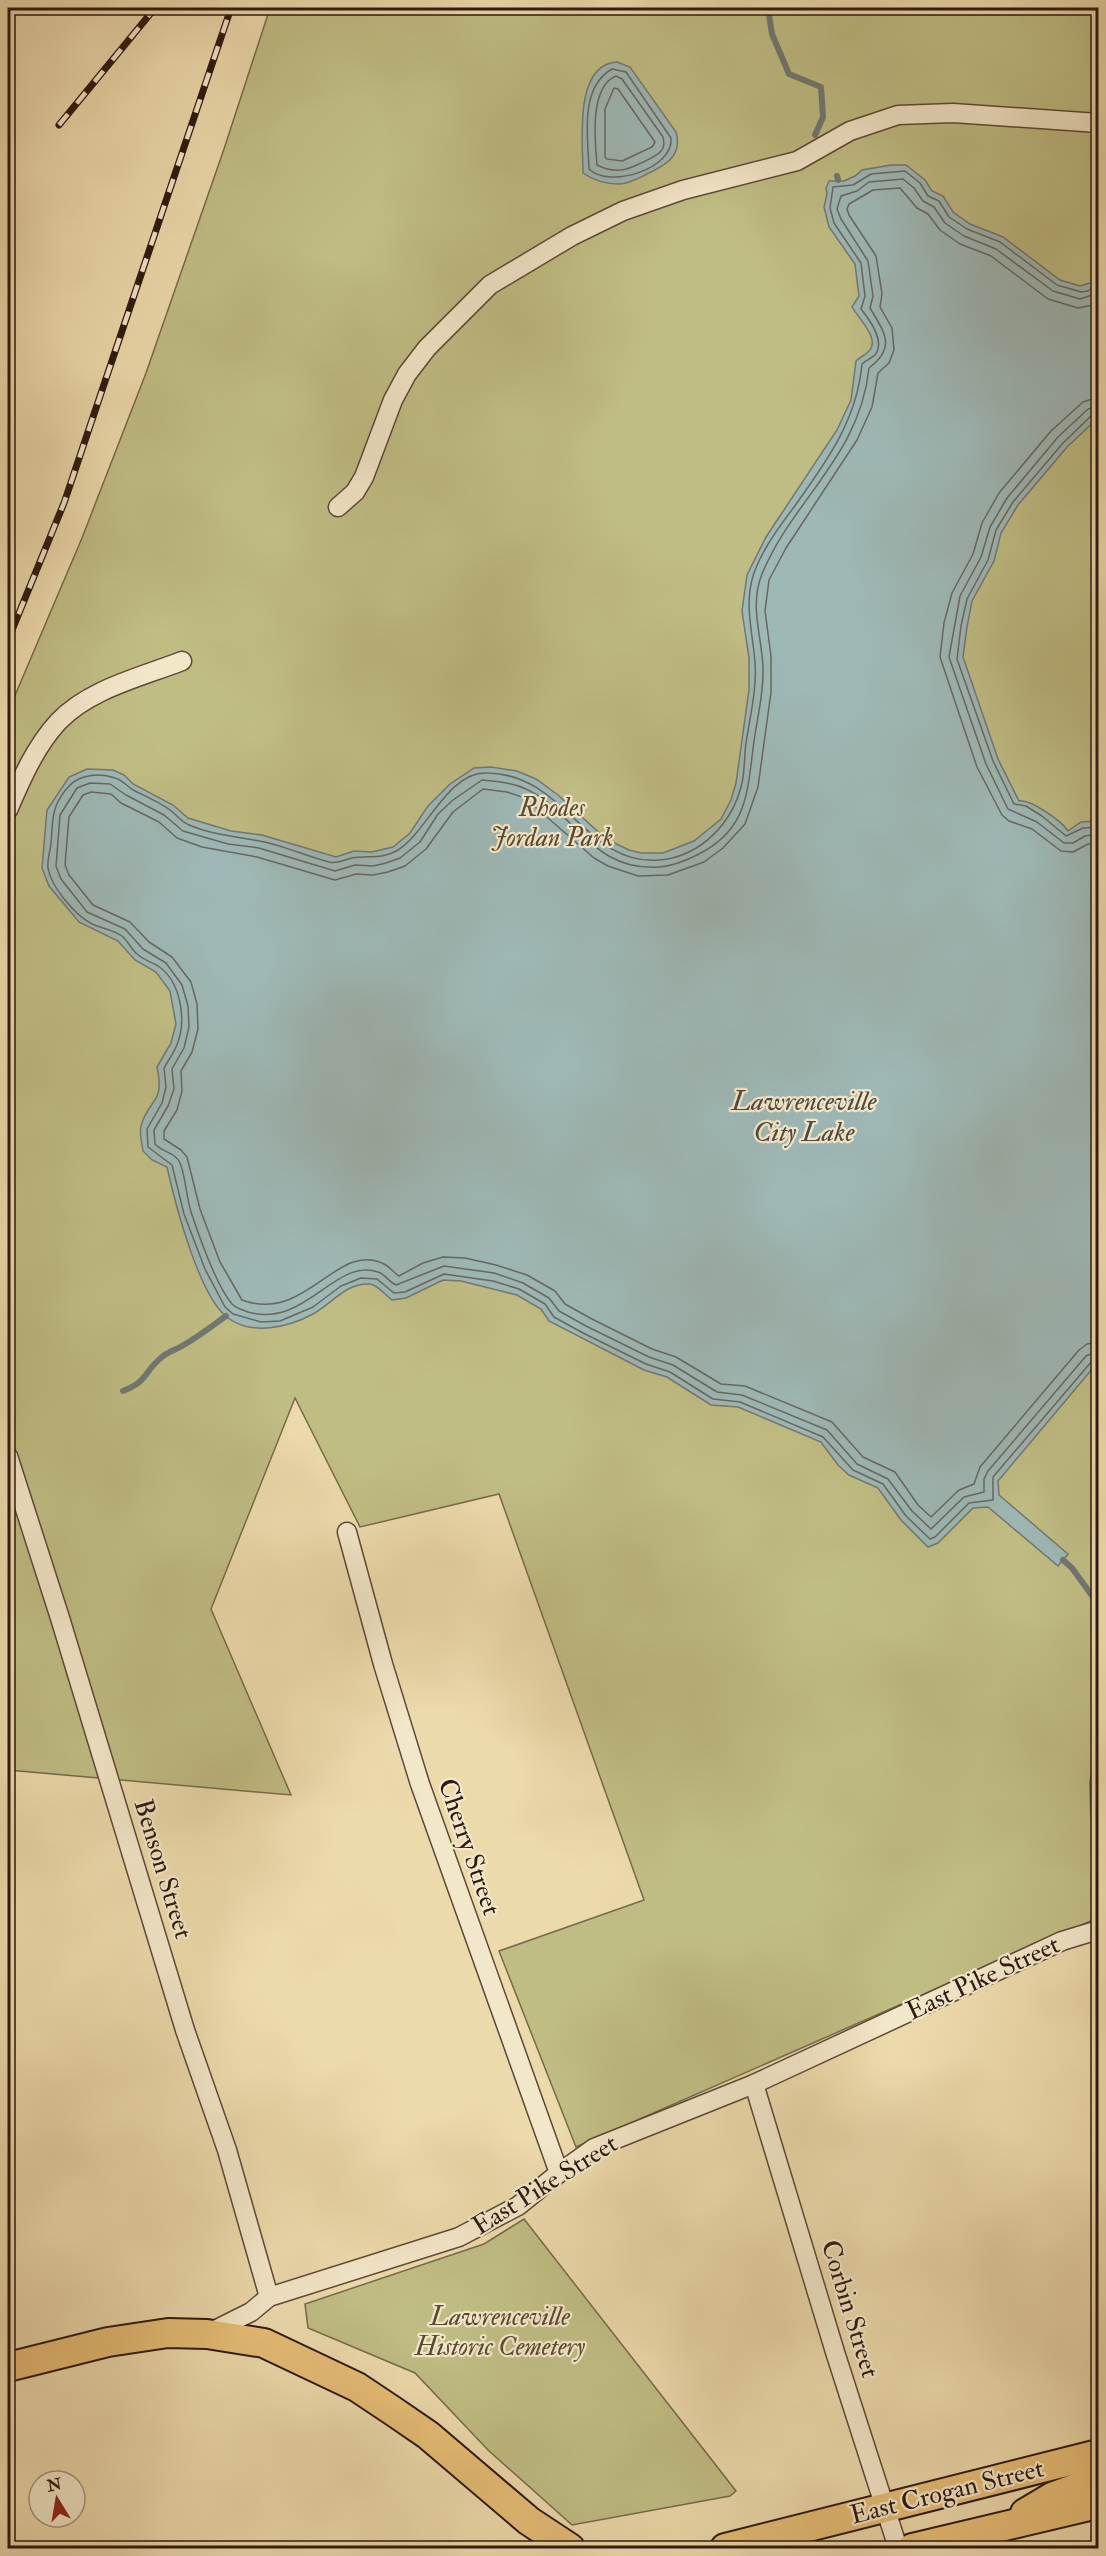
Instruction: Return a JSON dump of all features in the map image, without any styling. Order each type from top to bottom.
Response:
[{"type":"main road","name":"East Pike Street","points":[[8,2367],[73,2350],[137,2337],[168,2333],[207,2334]]},
{"type":"main road","points":[[207,2334],[264,2343],[357,2387],[428,2435],[529,2521],[570,2548]]},
{"type":"main road","name":"East Crogan Street","points":[[725,2548],[892,2526],[1098,2454]]},
{"type":"main road","points":[[997,2530],[1052,2496],[1098,2480]]},
{"type":"main road","name":"East Crogan Street","points":[[912,2548],[997,2530],[1098,2504]]},
{"type":"main road","points":[[529,2521],[536,2548]]},
{"type":"main road","points":[[799,2548],[832,2537],[892,2526]]},
{"type":"street","points":[[338,507],[355,492],[364,477],[393,400],[407,374],[427,348],[490,285],[572,236],[623,212],[665,196],[707,183],[797,162],[850,131],[898,115],[919,112],[952,113],[1098,123]]},
{"type":"street","points":[[8,810],[27,768],[57,723],[70,711],[105,691],[182,661]]},
{"type":"street","name":"Benson Street","points":[[8,1456],[60,1618],[185,2030],[227,2150],[269,2297]]},
{"type":"street","name":"Cherry Street","points":[[347,1532],[383,1664],[420,1784],[558,2173]]},
{"type":"street","name":"East Pike Street","points":[[207,2334],[251,2312],[269,2297],[459,2237],[518,2206],[558,2173],[594,2148],[754,2084],[1062,1941],[1098,1930]]},
{"type":"street","name":"Corbin Street","points":[[754,2084],[835,2352],[892,2526]]},
{"type":"green space","name":"Rhodes Jordan Park","points":[[270,8],[1098,8],[1098,1936],[1093,1920],[576,2147],[499,1951],[644,1900],[499,1494],[360,1527],[295,1398],[211,1609],[291,1795],[8,1770],[8,712],[82,538],[146,373],[224,149]]},
{"type":"green space","name":"Lawrenceville Historic Cemetery","points":[[524,2219],[736,2491],[730,2496],[572,2525],[488,2450],[415,2373],[308,2328],[305,2304],[484,2244]]},
{"type":"water","points":[[617,62],[630,67],[676,132],[677,141],[674,154],[665,164],[636,180],[619,184],[600,181],[583,173],[582,144],[584,108],[593,76],[603,66]]},
{"type":"water","name":"Lawrenceville City Lake","points":[[906,165],[925,180],[932,191],[943,196],[953,212],[970,224],[1003,237],[1060,280],[1080,286],[1090,283],[1098,276],[1098,418],[1067,447],[1018,505],[1001,533],[994,561],[972,601],[963,657],[998,759],[1019,801],[1030,803],[1045,812],[1068,831],[1081,822],[1098,821],[1098,1362],[998,1481],[999,1495],[1068,1554],[1058,1566],[988,1507],[973,1508],[938,1543],[928,1547],[901,1520],[878,1488],[849,1475],[838,1465],[821,1442],[738,1407],[711,1405],[667,1377],[644,1370],[549,1321],[541,1309],[517,1295],[461,1281],[443,1280],[406,1298],[392,1300],[376,1286],[361,1284],[346,1290],[311,1315],[281,1326],[248,1327],[228,1318],[217,1307],[207,1291],[198,1270],[182,1225],[167,1167],[152,1160],[143,1151],[141,1142],[140,1132],[144,1117],[158,1095],[157,1067],[171,1043],[176,1024],[170,991],[156,972],[135,960],[118,941],[79,922],[49,886],[42,868],[47,810],[69,777],[87,769],[113,770],[124,775],[133,784],[173,805],[188,818],[231,831],[262,835],[336,857],[354,851],[372,852],[393,847],[410,833],[428,806],[450,784],[474,768],[491,767],[517,771],[536,779],[558,795],[606,839],[641,853],[663,853],[694,841],[721,819],[731,800],[736,783],[749,690],[749,658],[742,611],[747,575],[766,537],[837,430],[851,400],[856,361],[872,347],[871,335],[852,307],[859,296],[855,264],[829,227],[824,207],[826,188],[829,181],[844,181],[862,170]]},
{"type":"waterway","points":[[768,8],[772,34],[789,74],[821,87],[823,117],[815,135]]},
{"type":"waterway","points":[[837,176],[838,180]]},
{"type":"waterway","points":[[123,1391],[142,1380],[164,1355],[194,1339],[226,1316]]},
{"type":"waterway","points":[[1063,1560],[1072,1568],[1098,1604]]},
{"type":"waterway","points":[[1093,1816],[1092,1784],[1098,1741]]},
{"type":"railway","points":[[59,125],[155,8]]},
{"type":"railway","points":[[8,640],[64,503],[231,8]]}]
